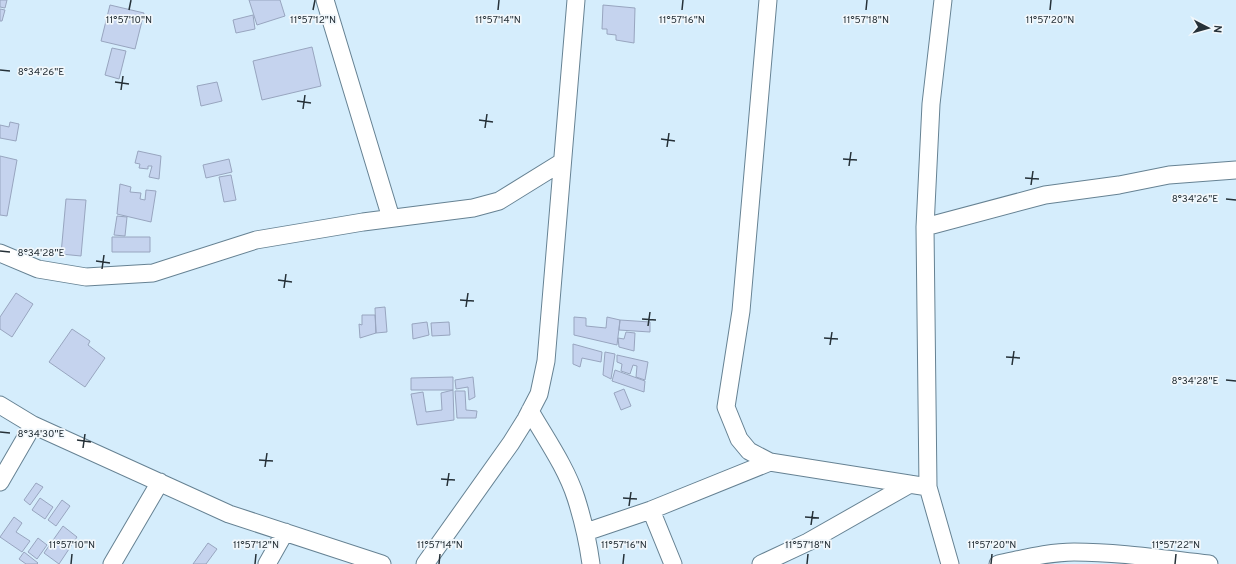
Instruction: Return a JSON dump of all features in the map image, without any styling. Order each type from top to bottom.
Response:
[{"type":"street","points":[[325,0],[390,218]]},
{"type":"street","points":[[425,564],[511,443],[539,394],[546,361],[576,0]]},
{"type":"street","points":[[768,0],[741,311],[726,407],[739,439],[749,451],[770,462],[928,486]]},
{"type":"street","points":[[943,0],[931,104],[925,227],[928,486],[950,564]]},
{"type":"street","points":[[0,253],[38,269],[86,277],[153,273],[256,240],[390,218],[473,208],[499,201],[562,162]]},
{"type":"street","points":[[925,227],[1045,195],[1119,185],[1169,175],[1236,170]]},
{"type":"street","points":[[0,405],[32,425],[229,514],[382,564]]},
{"type":"street","points":[[530,411],[567,477],[576,497],[586,532],[591,564]]},
{"type":"street","points":[[0,482],[32,425]]},
{"type":"street","points":[[586,532],[651,510],[770,462]]},
{"type":"street","points":[[112,564],[160,482]]},
{"type":"street","points":[[761,564],[808,542],[910,484]]},
{"type":"street","points":[[651,510],[673,564]]},
{"type":"street","points":[[268,564],[285,532]]},
{"type":"street","points":[[998,564],[1040,555],[1073,552],[1122,554],[1209,564]]},
{"type":"building","points":[[0,0],[7,0],[5,8],[0,7]]},
{"type":"building","points":[[249,0],[280,0],[285,16],[257,25]]},
{"type":"building","points":[[110,5],[144,13],[135,49],[101,41]]},
{"type":"building","points":[[603,5],[635,8],[634,43],[616,40],[616,35],[607,34],[607,29],[602,29]]},
{"type":"building","points":[[0,9],[5,10],[2,21],[0,21]]},
{"type":"building","points":[[253,15],[255,29],[236,33],[233,20]]},
{"type":"building","points":[[312,47],[321,86],[262,100],[253,61]]},
{"type":"building","points":[[112,48],[126,51],[119,79],[105,75]]},
{"type":"building","points":[[217,82],[222,101],[201,106],[197,86]]},
{"type":"building","points":[[10,122],[19,124],[16,141],[0,138],[0,125],[9,127]]},
{"type":"building","points":[[138,151],[161,156],[159,179],[149,177],[152,166],[148,166],[148,169],[139,168],[140,164],[135,163]]},
{"type":"building","points":[[0,156],[17,160],[7,216],[0,215]]},
{"type":"building","points":[[229,159],[232,172],[206,178],[203,165]]},
{"type":"building","points":[[231,175],[236,200],[224,202],[219,177]]},
{"type":"building","points":[[120,184],[131,187],[130,192],[141,193],[140,199],[145,200],[146,190],[156,191],[151,222],[117,214]]},
{"type":"building","points":[[66,199],[86,200],[81,256],[61,254]]},
{"type":"building","points":[[117,216],[127,217],[125,236],[114,235]]},
{"type":"building","points":[[112,237],[150,237],[150,252],[112,252]]},
{"type":"building","points":[[16,293],[33,304],[12,337],[0,329],[0,317]]},
{"type":"building","points":[[385,307],[387,332],[376,333],[375,308]]},
{"type":"building","points":[[362,315],[375,315],[376,333],[360,338],[359,324],[362,325]]},
{"type":"building","points":[[574,317],[586,318],[586,326],[606,328],[607,317],[620,320],[617,345],[574,335]]},
{"type":"building","points":[[620,320],[650,322],[650,332],[619,330]]},
{"type":"building","points":[[427,322],[429,335],[413,339],[412,324]]},
{"type":"building","points":[[449,322],[450,335],[432,336],[431,323]]},
{"type":"building","points":[[72,329],[90,341],[88,345],[105,358],[85,387],[49,362]]},
{"type":"building","points":[[626,332],[635,333],[634,351],[619,347],[618,338],[624,339]]},
{"type":"building","points":[[573,344],[602,352],[601,362],[582,358],[580,367],[573,364]]},
{"type":"building","points":[[605,352],[615,354],[611,379],[603,375]]},
{"type":"building","points":[[617,355],[648,362],[645,380],[636,377],[637,366],[633,365],[630,374],[621,371],[622,364],[617,362]]},
{"type":"building","points":[[615,370],[645,381],[644,392],[612,381]]},
{"type":"building","points":[[453,377],[453,390],[411,390],[411,378]]},
{"type":"building","points":[[473,377],[475,397],[469,400],[468,387],[456,389],[455,380]]},
{"type":"building","points":[[624,389],[631,406],[621,410],[614,393]]},
{"type":"building","points":[[453,390],[454,420],[417,425],[411,394],[423,392],[426,412],[442,410],[441,393]]},
{"type":"building","points":[[455,391],[465,391],[466,410],[477,411],[476,418],[457,418]]},
{"type":"building","points":[[36,483],[43,487],[30,505],[24,500]]},
{"type":"building","points":[[40,498],[53,507],[45,519],[32,510]]},
{"type":"building","points":[[62,500],[70,506],[56,526],[48,520]]},
{"type":"building","points":[[14,517],[22,523],[16,532],[30,541],[22,552],[0,537]]},
{"type":"building","points":[[63,526],[77,537],[59,564],[44,553]]},
{"type":"building","points":[[38,538],[47,545],[37,559],[28,552]]},
{"type":"building","points":[[208,543],[217,549],[206,564],[193,564]]},
{"type":"building","points":[[24,552],[38,563],[26,564],[19,559]]}]
